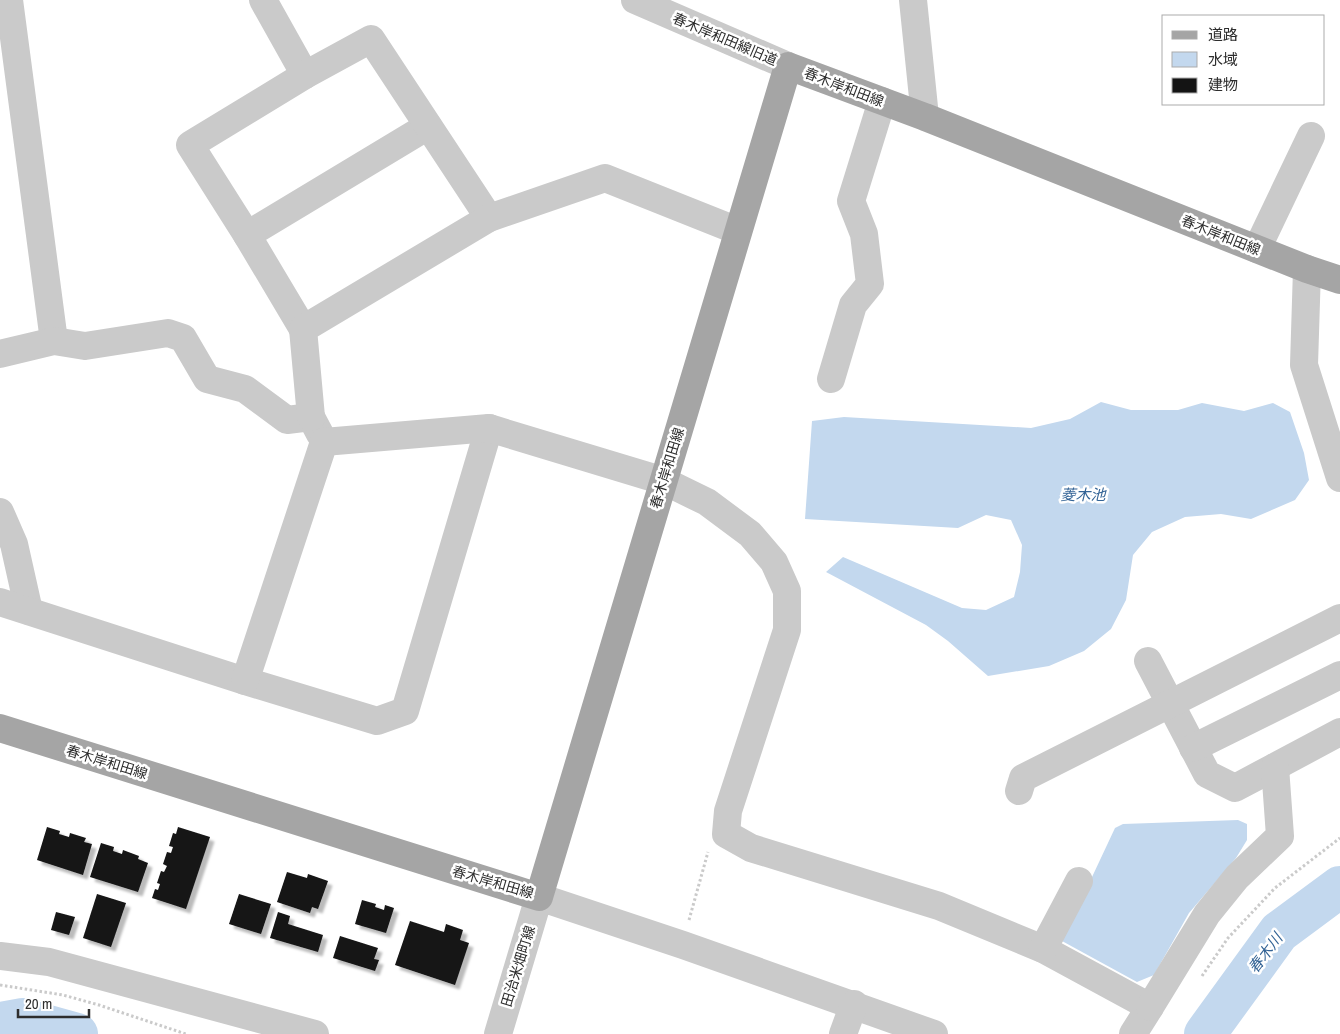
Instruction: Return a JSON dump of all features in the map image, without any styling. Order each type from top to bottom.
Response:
[{"type":"main road","name":"春木岸和田線","points":[[0,728],[539,897],[788,66],[925,117],[1307,269],[1340,280]]},
{"type":"street","points":[[9,0],[54,341]]},
{"type":"street","points":[[263,0],[305,75]]},
{"type":"street","name":"春木岸和田線旧道","points":[[635,0],[788,66]]},
{"type":"street","points":[[913,0],[925,117]]},
{"type":"street","points":[[246,680],[324,442],[311,417],[303,329],[190,145],[305,75],[371,39],[489,218]]},
{"type":"street","points":[[831,379],[853,305],[870,284],[864,234],[852,201],[882,101]]},
{"type":"street","points":[[247,235],[428,126]]},
{"type":"street","points":[[1257,249],[1311,136]]},
{"type":"street","points":[[303,329],[489,218],[605,178],[738,231]]},
{"type":"street","points":[[1307,269],[1304,365],[1331,414],[1340,478]]},
{"type":"street","points":[[0,354],[54,341],[85,346],[168,333],[183,338],[207,378],[245,389],[287,420],[311,417]]},
{"type":"street","points":[[0,602],[377,721],[405,711],[489,428]]},
{"type":"street","points":[[324,442],[489,428],[664,481],[707,502],[750,534],[774,562],[787,592],[787,630],[728,811],[726,834],[751,848],[939,906],[1043,949],[1150,1007]]},
{"type":"street","points":[[0,512],[14,544],[28,611]]},
{"type":"street","points":[[1019,791],[1023,778],[1340,618]]},
{"type":"street","points":[[1148,661],[1207,774],[1235,788],[1340,732]]},
{"type":"street","points":[[1193,748],[1340,675]]},
{"type":"street","points":[[1133,1034],[1207,914],[1237,877],[1280,836],[1275,767]]},
{"type":"street","points":[[1043,949],[1079,881]]},
{"type":"street","points":[[539,897],[854,1004],[934,1034]]},
{"type":"street","name":"田治米畑町線","points":[[498,1034],[539,897]]},
{"type":"street","points":[[0,956],[48,962],[314,1034]]},
{"type":"street","points":[[844,1034],[854,1004]]},
{"type":"path","points":[[683,945],[709,847],[726,834]]},
{"type":"path","points":[[1200,978],[1228,938],[1275,888],[1340,838]]},
{"type":"path","points":[[0,985],[63,995],[186,1034]]},
{"type":"water","name":"菱木池","points":[[1101,402],[1131,410],[1178,410],[1202,403],[1244,411],[1273,403],[1290,412],[1304,453],[1309,480],[1295,500],[1251,519],[1221,514],[1185,517],[1152,532],[1133,555],[1126,600],[1111,629],[1084,651],[1049,666],[988,676],[948,641],[926,625],[826,572],[843,557],[962,608],[986,610],[1014,597],[1020,572],[1022,545],[1011,520],[986,515],[958,528],[805,519],[812,421],[844,417],[1031,428],[1070,419]]},
{"type":"water","points":[[1238,820],[1247,824],[1247,840],[1236,858],[1189,913],[1154,975],[1137,982],[1062,941],[1115,828],[1123,824]]},
{"type":"building","points":[[47,827],[60,831],[59,834],[69,837],[70,833],[86,838],[84,842],[92,844],[83,875],[37,860]]},
{"type":"building","points":[[178,827],[210,837],[186,909],[152,898],[155,889],[158,890],[160,884],[157,883],[161,871],[164,872],[167,866],[163,864],[167,852],[171,853],[173,847],[169,846],[173,833],[176,834]]},
{"type":"building","points":[[101,843],[114,847],[113,851],[122,854],[123,850],[139,856],[138,859],[148,863],[138,892],[90,877]]},
{"type":"building","points":[[287,872],[307,878],[308,874],[328,881],[318,909],[312,907],[310,913],[277,902]]},
{"type":"building","points":[[97,894],[126,903],[111,947],[83,938]]},
{"type":"building","points":[[239,894],[271,904],[261,934],[229,924]]},
{"type":"building","points":[[362,900],[376,904],[375,907],[384,910],[385,905],[394,908],[386,933],[355,924]]},
{"type":"building","points":[[56,912],[75,917],[69,935],[51,930]]},
{"type":"building","points":[[278,912],[290,916],[288,924],[323,935],[318,952],[270,938]]},
{"type":"building","points":[[410,921],[444,932],[446,924],[463,930],[460,940],[469,943],[455,985],[395,965]]},
{"type":"building","points":[[340,936],[378,948],[374,959],[379,960],[375,971],[333,958]]},
{"type":"waterway","name":"春木川","points":[[1205,1034],[1279,932],[1340,887]]},
{"type":"waterway","name":"春木川","points":[[0,1023],[23,1019],[77,1034]]}]
